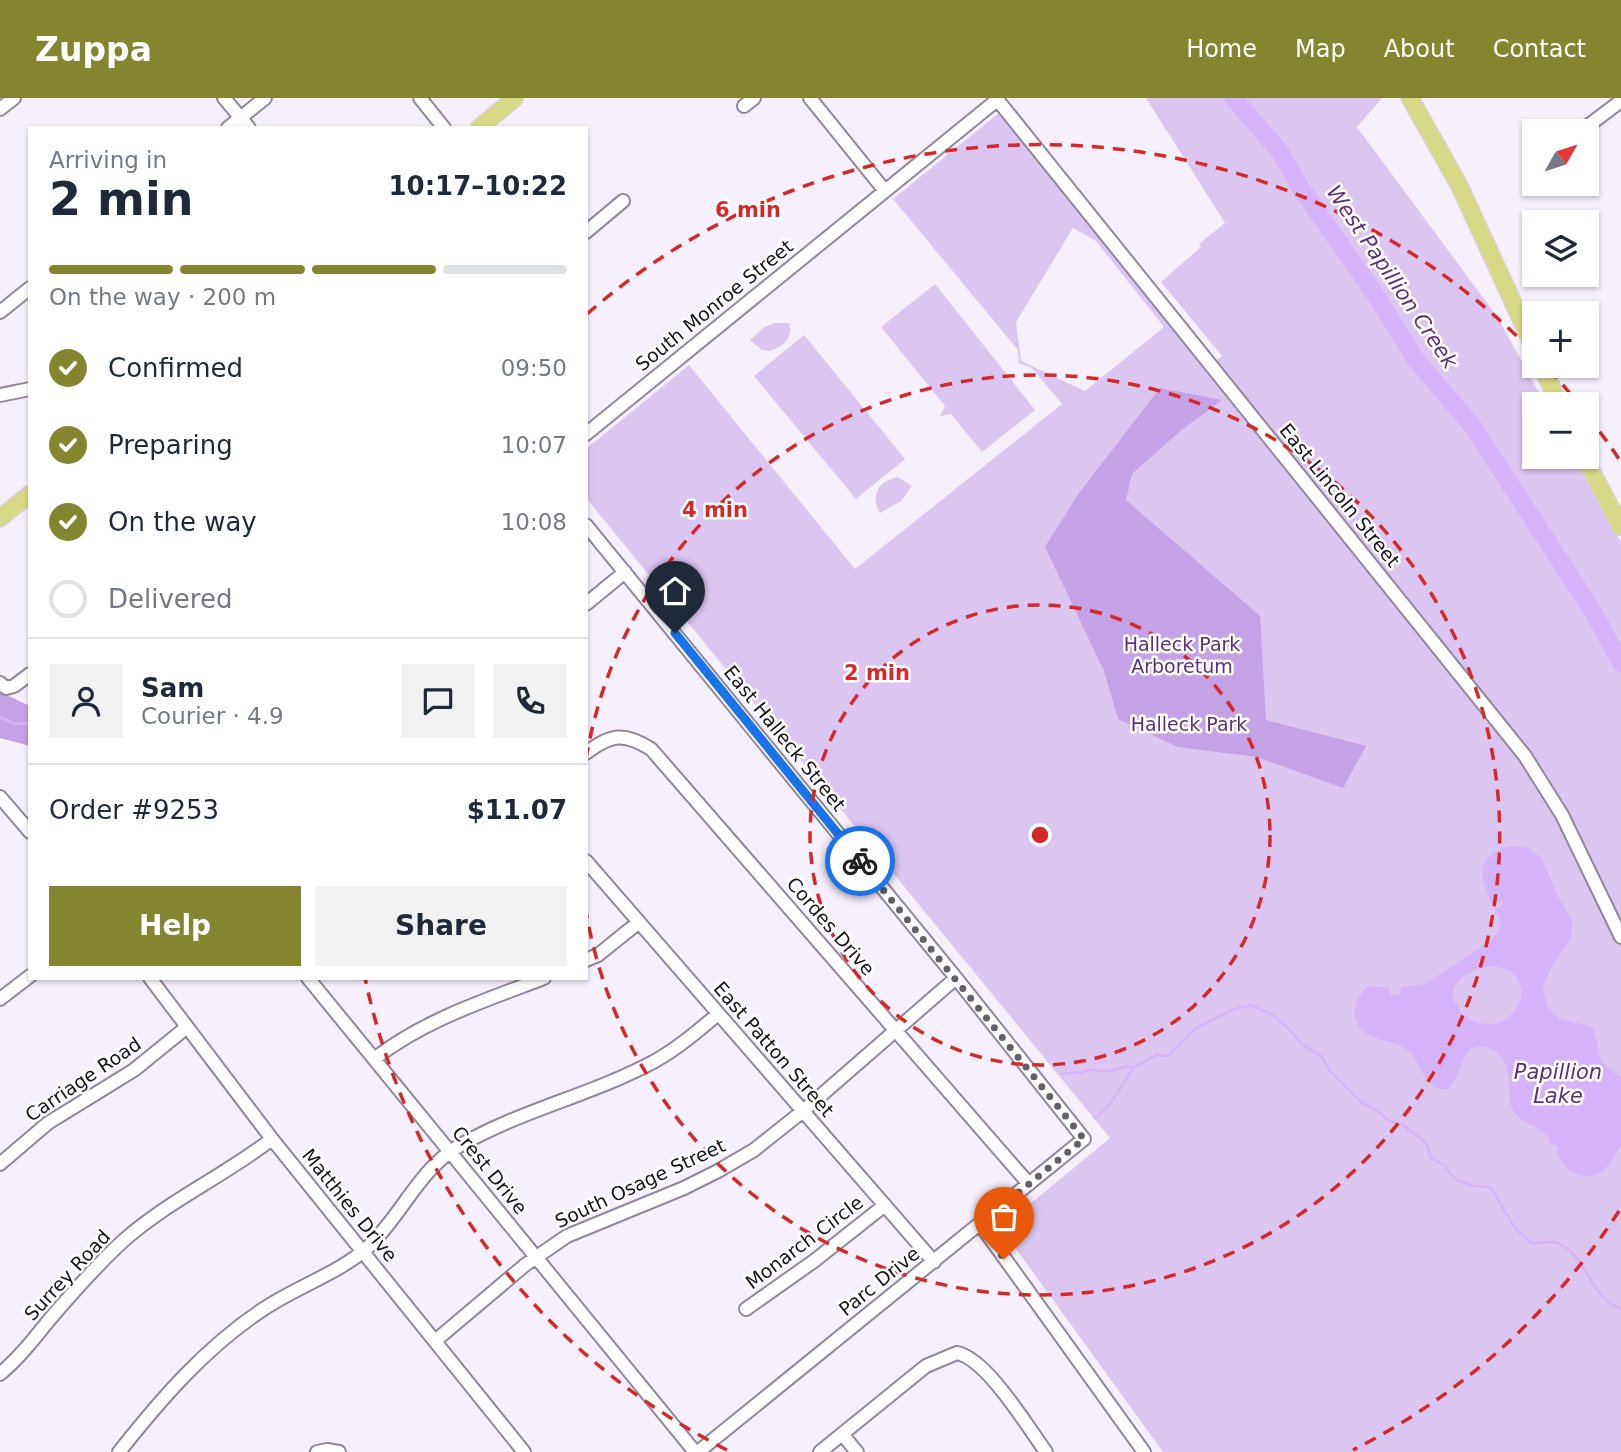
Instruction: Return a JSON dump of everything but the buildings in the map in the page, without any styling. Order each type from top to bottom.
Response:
[{"type":"main road","points":[[481,126],[515,98]]},
{"type":"main road","points":[[1410,98],[1459,185],[1522,321]]},
{"type":"main road","points":[[1590,469],[1621,527]]},
{"type":"main road","points":[[0,518],[28,496]]},
{"type":"street","points":[[0,109],[14,98]]},
{"type":"street","points":[[225,98],[245,123],[265,98]]},
{"type":"street","points":[[420,98],[442,126]]},
{"type":"street","points":[[810,98],[885,191]]},
{"type":"street","name":"South Monroe Street","points":[[588,432],[997,99]]},
{"type":"street","name":"East Lincoln Street","points":[[997,99],[1525,756],[1562,815],[1621,937]]},
{"type":"street","points":[[1596,119],[1619,101]]},
{"type":"street","points":[[588,230],[623,201]]},
{"type":"street","points":[[0,312],[28,290]]},
{"type":"street","points":[[0,395],[28,389]]},
{"type":"street","name":"East Halleck Street","points":[[588,527],[1084,1139]]},
{"type":"street","points":[[588,602],[625,572]]},
{"type":"street","points":[[5,685],[14,686],[28,676]]},
{"type":"street","name":"Cordes Drive","points":[[588,752],[612,737],[637,740],[651,749],[1029,1184]]},
{"type":"street","points":[[0,797],[28,830]]},
{"type":"street","name":"East Patton Street","points":[[588,863],[934,1262]]},
{"type":"street","points":[[588,959],[598,955],[639,922]]},
{"type":"street","points":[[0,999],[28,978]]},
{"type":"street","name":"South Osage Street","points":[[435,1341],[536,1256],[567,1236],[684,1188],[754,1150],[956,978]]},
{"type":"street","name":"Matthies Drive","points":[[152,980],[272,1139],[524,1452]]},
{"type":"street","name":"Crest Drive","points":[[310,980],[697,1452]]},
{"type":"street","points":[[374,1059],[401,1038],[423,1026],[539,980]]},
{"type":"street","points":[[119,1452],[180,1379],[217,1345],[260,1311],[362,1252],[384,1231],[420,1182],[450,1152],[518,1117],[654,1061],[684,1042],[719,1014]]},
{"type":"street","name":"Carriage Road","points":[[0,1164],[48,1123],[134,1070],[187,1027]]},
{"type":"street","name":"Surrey Road","points":[[0,1374],[17,1360],[87,1275],[150,1218],[242,1161],[272,1139]]},
{"type":"street","name":"Parc Drive","points":[[697,1452],[1084,1139]]},
{"type":"street","name":"Monarch Circle","points":[[746,1309],[814,1261],[885,1205]]},
{"type":"street","points":[[980,1224],[1144,1452]]},
{"type":"street","points":[[820,1452],[926,1366],[957,1348],[980,1365],[1046,1452]]},
{"type":"street","points":[[842,1434],[857,1452]]},
{"type":"street","points":[[317,1452],[340,1452]]},
{"type":"green space","name":"Halleck Park","points":[[1146,98],[1382,98],[1357,127],[1498,318],[1522,362],[1522,378],[1531,378],[1538,392],[1522,392],[1522,469],[1581,469],[1621,542],[1621,1452],[1163,1452],[1001,1228],[1110,1138],[588,500],[588,447],[689,365],[855,569],[1062,404],[1032,368],[1019,363],[1018,350],[893,199],[1010,104],[1216,361],[1222,356],[1161,282],[1201,247],[1199,244],[1225,223]],"holes":[[[1073,228],[1096,241],[1164,327],[1085,391],[1021,361],[1016,322]]]},
{"type":"green space","points":[[935,284],[1035,410],[982,452],[951,414],[940,416],[945,406],[881,327]]},
{"type":"green space","points":[[774,323],[789,323],[789,337],[775,349],[762,350],[750,340],[763,328]]},
{"type":"green space","points":[[804,335],[905,459],[856,499],[754,376]]},
{"type":"green space","name":"Halleck Park Arboretum","points":[[1160,388],[1222,400],[1179,432],[1132,474],[1126,500],[1260,616],[1266,720],[1366,746],[1343,788],[1257,757],[1178,747],[1118,719],[1104,671],[1045,547],[1079,493]]},
{"type":"green space","points":[[898,477],[912,486],[901,501],[880,513],[876,500],[878,490],[885,482]]},
{"type":"green space","points":[[0,692],[28,705],[28,745],[0,738]]},
{"type":"water","name":"Papillion Lake","points":[[1502,848],[1529,848],[1542,859],[1557,895],[1572,920],[1571,938],[1543,985],[1547,1006],[1558,1018],[1592,1027],[1601,1059],[1621,1077],[1621,1146],[1607,1167],[1598,1174],[1582,1175],[1567,1168],[1558,1154],[1557,1146],[1550,1144],[1546,1134],[1517,1116],[1510,1101],[1506,1066],[1493,1050],[1472,1048],[1452,1084],[1448,1089],[1440,1089],[1429,1082],[1407,1050],[1371,1036],[1359,1026],[1356,1019],[1358,998],[1368,986],[1390,988],[1389,994],[1399,995],[1402,987],[1425,984],[1492,940],[1500,929],[1499,916],[1495,909],[1503,905],[1501,900],[1492,903],[1483,874],[1487,859]],"holes":[[[1486,966],[1506,969],[1517,978],[1521,990],[1519,1002],[1512,1014],[1500,1022],[1485,1024],[1460,1012],[1453,995],[1454,988],[1462,978]]]},
{"type":"waterway","name":"West Papillion Creek","points":[[1233,98],[1278,149],[1302,190],[1375,294],[1416,360],[1471,424],[1592,610],[1621,663]]},
{"type":"waterway","points":[[0,717],[15,724],[28,723]]},
{"type":"waterway","points":[[1061,1074],[1089,1070],[1110,1071],[1127,1066],[1133,1068],[1156,1055],[1168,1056],[1195,1029],[1231,1010],[1251,1005],[1273,1015],[1303,1045],[1321,1056],[1331,1072],[1362,1103],[1377,1110],[1389,1121],[1403,1125],[1426,1143],[1431,1158],[1445,1166],[1455,1179],[1493,1190],[1514,1227],[1531,1243],[1555,1242],[1568,1249],[1602,1296],[1621,1309]]},
{"type":"waterway","points":[[1095,1118],[1112,1101],[1133,1068]]},
{"type":"way so far","points":[[860,861],[1084,1139],[980,1224],[1004,1259]]},
{"type":"route","points":[[675,633],[860,861]]}]
